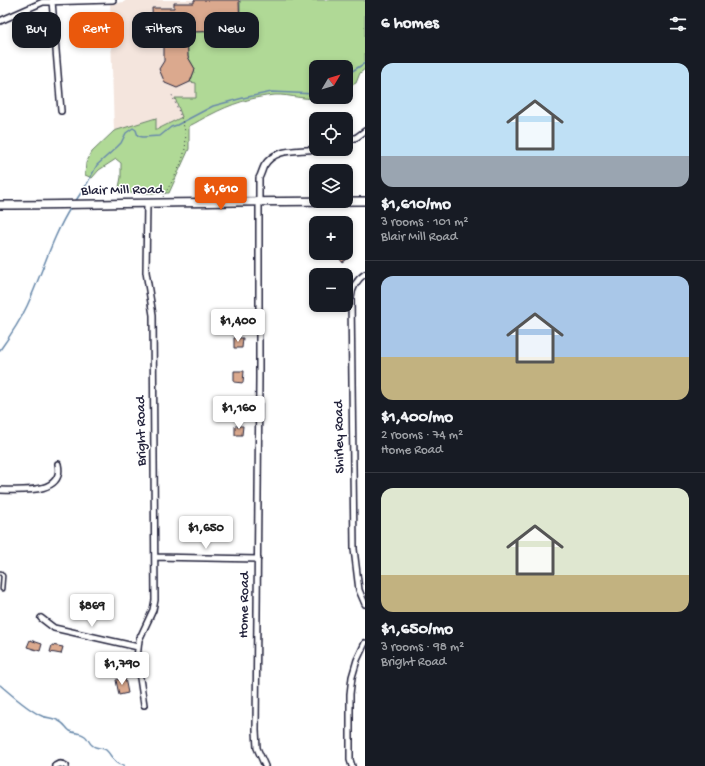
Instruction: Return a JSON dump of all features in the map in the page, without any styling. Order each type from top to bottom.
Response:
[{"type":"main road","name":"Blair Mill Road","points":[[0,205],[365,201]]},
{"type":"street","points":[[0,21],[43,2],[113,0]]},
{"type":"street","points":[[52,1],[60,111]]},
{"type":"street","points":[[353,139],[365,131]]},
{"type":"street","name":"Home Road","points":[[265,766],[256,739],[259,178],[264,166],[270,159],[280,153],[309,149]]},
{"type":"street","name":"Bright Road","points":[[144,706],[137,658],[138,647],[139,640],[153,610],[155,600],[153,315],[146,272],[147,203]]},
{"type":"street","name":"Shirley Road","points":[[365,274],[354,284],[351,298],[354,549],[358,590],[365,604]]},
{"type":"street","points":[[0,490],[27,490],[52,484],[57,480],[59,475],[60,469],[58,464]]},
{"type":"street","points":[[155,557],[258,559]]},
{"type":"street","points":[[40,618],[54,628],[138,647]]},
{"type":"street","points":[[352,766],[350,760],[350,694],[352,677],[357,660],[365,644]]},
{"type":"street","points":[[55,766],[58,764],[66,766]]},
{"type":"lane","points":[[0,573],[2,576],[2,589]]},
{"type":"path","points":[[160,203],[174,178],[184,154],[186,142],[184,127],[172,95]]},
{"type":"shaded area","points":[[126,0],[365,0],[348,60],[309,60],[309,69],[216,100],[155,130],[155,118],[114,131],[111,48],[124,48],[124,12],[110,12],[110,4],[124,2]]},
{"type":"green space","points":[[365,0],[365,69],[360,73],[356,83],[353,84],[353,60],[309,60],[309,98],[275,95],[258,97],[226,108],[189,126],[189,149],[169,193],[118,193],[121,177],[121,163],[116,159],[99,170],[92,178],[85,175],[86,163],[92,152],[114,131],[156,118],[156,130],[182,117],[175,98],[196,98],[196,83],[190,82],[195,69],[188,57],[188,48],[196,48],[196,32],[204,32],[204,48],[259,48],[259,12],[240,12],[240,1]]},
{"type":"building","points":[[194,0],[239,0],[239,12],[204,12],[204,32],[196,32],[196,12],[152,12],[152,8],[174,8],[174,3],[194,3]]},
{"type":"building","points":[[164,48],[188,48],[188,57],[195,69],[190,82],[177,88],[165,83],[159,69],[164,61]]},
{"type":"building","points":[[234,338],[243,338],[242,348],[234,348]]},
{"type":"building","points":[[234,371],[244,371],[243,383],[234,382]]},
{"type":"building","points":[[235,426],[243,426],[242,435],[235,435]]},
{"type":"building","points":[[30,640],[42,644],[40,651],[27,647]]},
{"type":"building","points":[[52,645],[63,647],[61,654],[50,652]]},
{"type":"building","points":[[125,678],[128,693],[119,695],[116,680]]},
{"type":"waterway","points":[[353,71],[365,63]]},
{"type":"waterway","points":[[75,202],[97,165],[121,143],[126,133],[133,128],[136,130],[138,136],[160,136],[171,127],[213,106],[272,92],[309,94]]},
{"type":"waterway","points":[[0,350],[24,312],[58,231],[71,207]]},
{"type":"waterway","points":[[0,685],[31,710],[42,716],[55,719],[64,724],[72,732],[83,735],[97,748],[106,750],[115,762],[124,766]]}]
